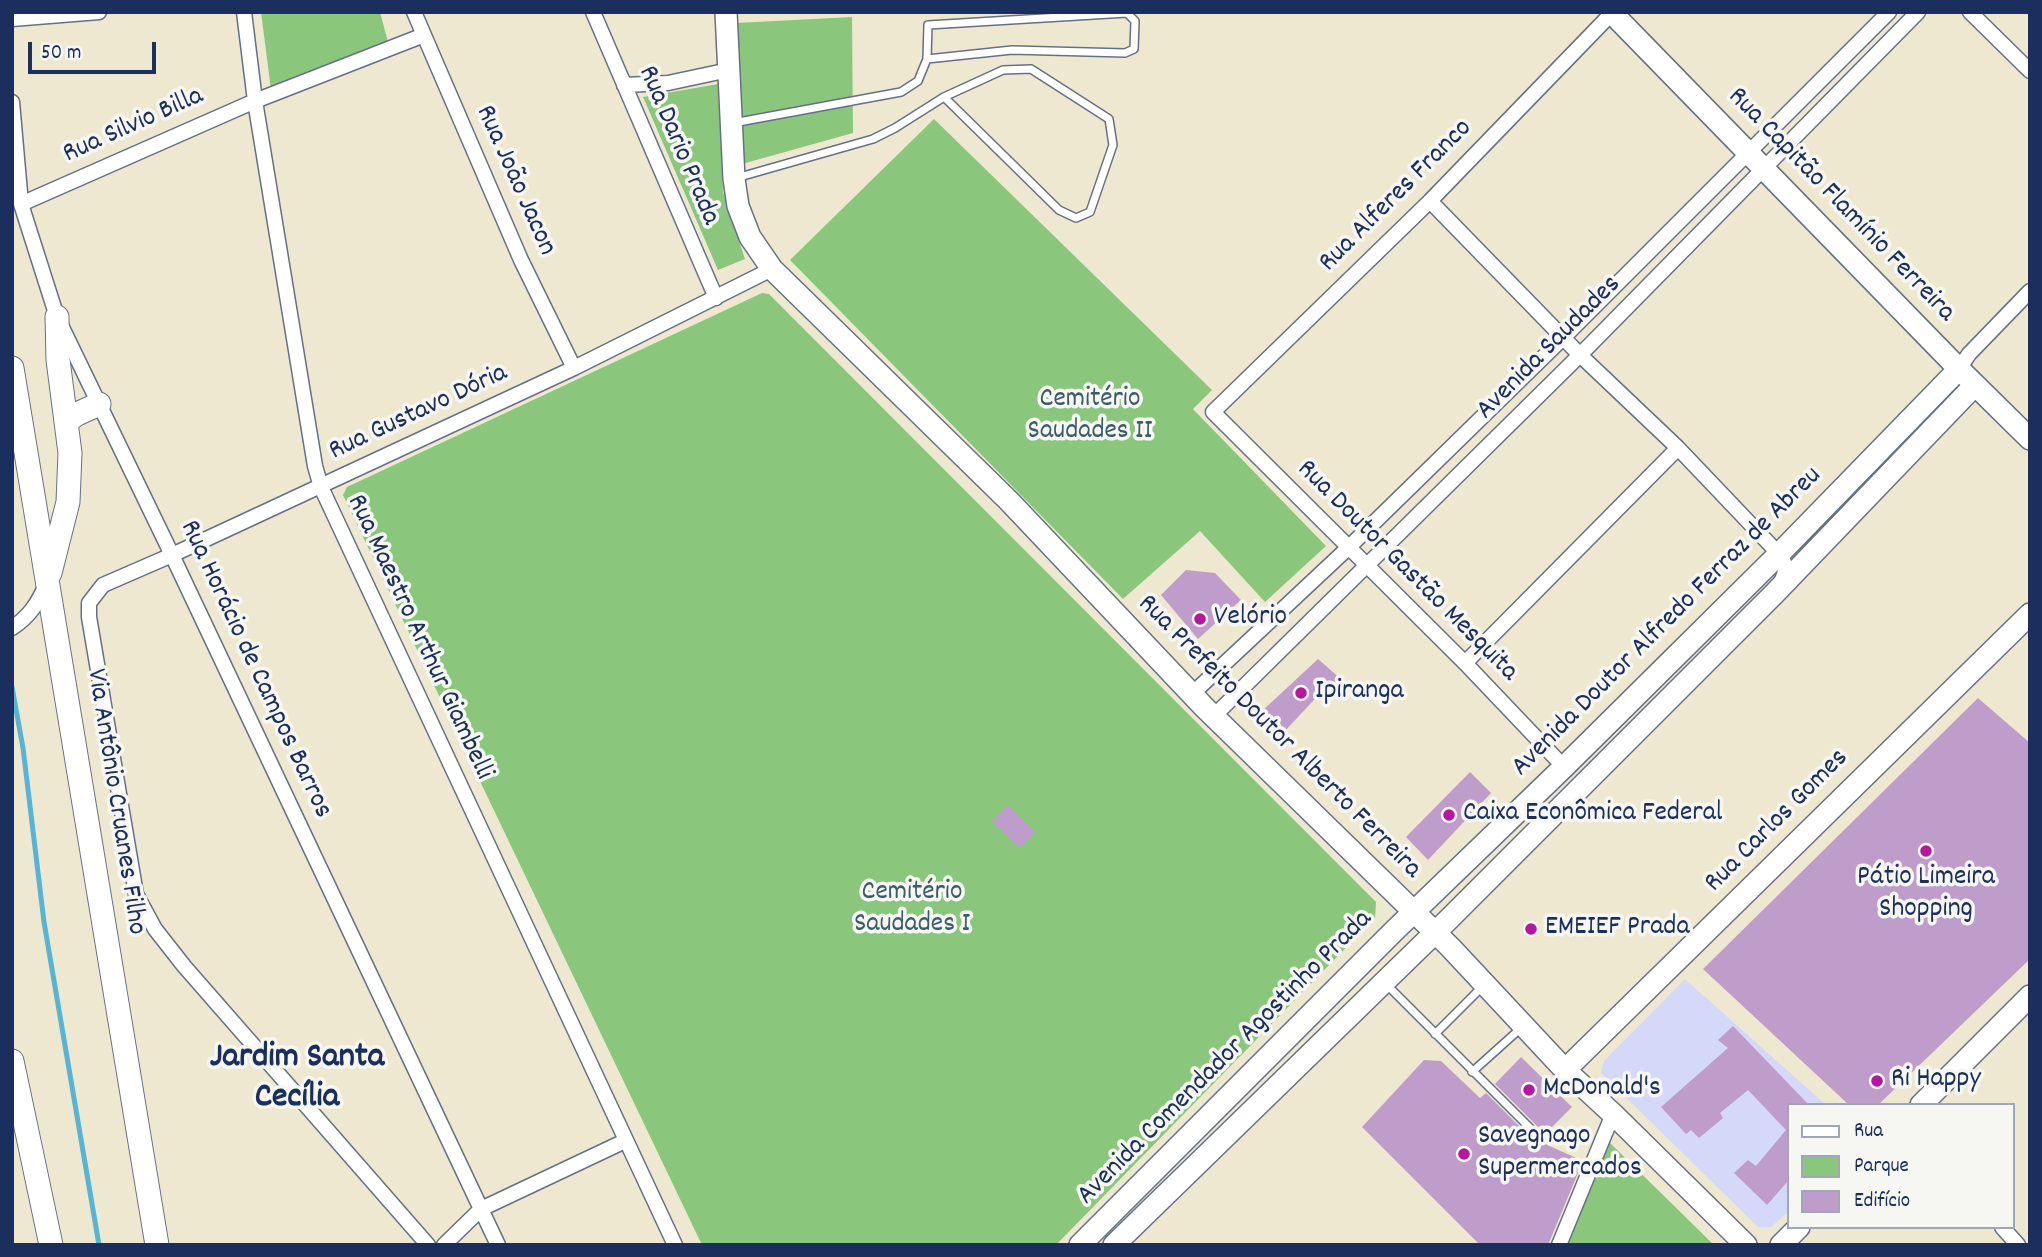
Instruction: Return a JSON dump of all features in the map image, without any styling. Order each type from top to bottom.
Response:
[{"type":"main road","name":"Rua Prefeito Doutor Alberto Ferreira","points":[[726,12],[734,179],[738,206],[750,237],[772,269],[1009,501],[1192,694],[1435,933],[1566,1070],[1745,1245]]},
{"type":"main road","name":"Rua Capitão Flamínio Ferreira","points":[[1612,13],[2030,439]]},
{"type":"main road","points":[[47,582],[68,502],[70,453],[58,360],[57,317]]},
{"type":"main road","name":"Via Antônio Cruanes Filho","points":[[12,368],[157,1245]]},
{"type":"main road","name":"Avenida Doutor Alfredo Ferraz de Abreu","points":[[1413,913],[1779,554],[1959,369]]},
{"type":"main road","name":"Avenida Doutor Alfredo Ferraz de Abreu","points":[[1435,933],[1775,593],[1975,385]]},
{"type":"main road","points":[[66,422],[99,404]]},
{"type":"main road","name":"Rua Carlos Gomes","points":[[1566,1070],[2030,614]]},
{"type":"main road","name":"Avenida Comendador Agostinho Prada","points":[[1080,1245],[1413,913]]},
{"type":"main road","name":"Avenida Comendador Agostinho Prada","points":[[1114,1245],[1435,933]]},
{"type":"main road","points":[[1923,1103],[2030,996]]},
{"type":"main road","points":[[12,1061],[51,1245]]},
{"type":"main road","points":[[1781,1245],[1796,1229]]},
{"type":"street","points":[[12,19],[99,12]]},
{"type":"street","name":"Rua Maestro Arthur Giambelli","points":[[244,12],[315,466],[321,486],[675,1245]]},
{"type":"street","name":"Rua João Jacon","points":[[414,12],[521,260],[574,368]]},
{"type":"street","name":"Rua Dario Prada","points":[[593,12],[716,298]]},
{"type":"street","name":"Avenida Saudades","points":[[1192,694],[1348,548],[1563,338],[1889,12]]},
{"type":"street","name":"Avenida Saudades","points":[[1214,716],[1580,355],[1917,12]]},
{"type":"street","points":[[1970,12],[2030,71]]},
{"type":"street","name":"Rua Alferes Franco","points":[[1213,412],[1430,201],[1612,13]]},
{"type":"street","name":"Rua Silvio Billa","points":[[21,204],[256,101],[424,35]]},
{"type":"street","points":[[624,85],[668,83],[729,70]]},
{"type":"street","name":"Rua Horácio de Campos Barros","points":[[12,102],[21,204],[57,317],[498,1245]]},
{"type":"street","points":[[1430,201],[1580,355],[1678,448],[1779,554],[1785,561],[1786,572],[1775,593]]},
{"type":"street","name":"Rua Gustavo Dória","points":[[428,1245],[184,966],[155,929],[136,894],[89,617],[89,603],[103,585],[574,368],[772,269]]},
{"type":"street","points":[[1959,369],[1969,354],[2030,291]]},
{"type":"street","name":"Rua Doutor Gastão Mesquita","points":[[1213,412],[1465,663],[1564,767]]},
{"type":"street","points":[[1465,663],[1678,448]]},
{"type":"street","points":[[12,628],[36,607],[47,582]]},
{"type":"street","points":[[1559,1245],[1613,1114]]},
{"type":"street","points":[[444,1245],[481,1209],[625,1141]]},
{"type":"street","points":[[2004,1229],[2018,1245]]},
{"type":"lane","points":[[731,123],[901,92],[918,81],[927,59],[928,25],[1127,13],[1135,21],[1135,49],[1125,52],[1012,50],[927,59]]},
{"type":"lane","points":[[734,179],[873,139],[944,97],[1003,70],[1031,69],[1109,119],[1113,145],[1090,212],[1076,218],[1059,210],[944,97]]},
{"type":"lane","points":[[1385,982],[1539,1138]]},
{"type":"lane","points":[[1435,1034],[1485,985]]},
{"type":"lane","points":[[1472,1072],[1523,1026]]},
{"type":"shaded area","points":[[1685,979],[1824,1103],[1786,1103],[1786,1214],[1771,1227],[1758,1227],[1601,1073],[1604,1061]]},
{"type":"green space","points":[[261,12],[380,12],[388,42],[271,90]]},
{"type":"green space","points":[[852,17],[853,133],[742,164],[736,23]]},
{"type":"green space","points":[[718,84],[723,192],[745,259],[718,270],[643,97]]},
{"type":"green space","name":"Cemitério Saudades II","points":[[934,119],[1212,390],[1193,409],[1326,546],[1265,602],[1200,531],[1123,599],[790,260]]},
{"type":"green space","name":"Cemitério Saudades I","points":[[762,293],[769,294],[1376,902],[1375,918],[1056,1245],[702,1245],[343,495],[347,487]]},
{"type":"green space","points":[[1608,1141],[1714,1245],[1565,1245]]},
{"type":"building","name":"Velório","points":[[1186,570],[1215,573],[1241,600],[1198,639],[1161,595]]},
{"type":"building","name":"Ipiranga","points":[[1318,659],[1349,686],[1337,699],[1326,687],[1285,731],[1261,712]]},
{"type":"building","name":"Pátio Limeira Shopping","points":[[1978,698],[2030,743],[2030,959],[1880,1103],[1847,1103],[1703,969]]},
{"type":"building","name":"Caixa Econômica Federal","points":[[1470,772],[1491,793],[1428,860],[1406,837]]},
{"type":"building","points":[[1008,805],[1035,832],[1020,848],[992,821]]},
{"type":"building","points":[[1733,1026],[1807,1103],[1786,1103],[1786,1130],[1748,1090],[1720,1113],[1723,1118],[1699,1138],[1691,1130],[1686,1134],[1661,1107],[1728,1048],[1718,1040]]},
{"type":"building","points":[[1521,1057],[1572,1107],[1545,1134],[1495,1084]]},
{"type":"building","name":"Savegnago Supermercados","points":[[1424,1060],[1441,1061],[1480,1098],[1486,1093],[1536,1143],[1543,1143],[1583,1161],[1548,1245],[1480,1245],[1362,1127]]},
{"type":"building","points":[[1786,1130],[1786,1183],[1767,1205],[1734,1173],[1748,1160],[1756,1166]]},
{"type":"waterway","points":[[12,687],[23,748],[44,922],[99,1245]]},
{"type":"place","name":"Velório","points":[[1200,619]]},
{"type":"place","name":"Ipiranga","points":[[1301,693]]},
{"type":"place","name":"Caixa Econômica Federal","points":[[1449,815]]},
{"type":"place","name":"Pátio Limeira Shopping","points":[[1926,851]]},
{"type":"place","name":"EMEIEF Prada","points":[[1531,929]]},
{"type":"place","name":"Ri Happy","points":[[1877,1081]]},
{"type":"place","name":"McDonald's","points":[[1529,1090]]},
{"type":"place","name":"Savegnago Supermercados","points":[[1464,1154]]},
{"type":"district","name":"Jardim Santa Cecília","points":[[297,1080]]}]
